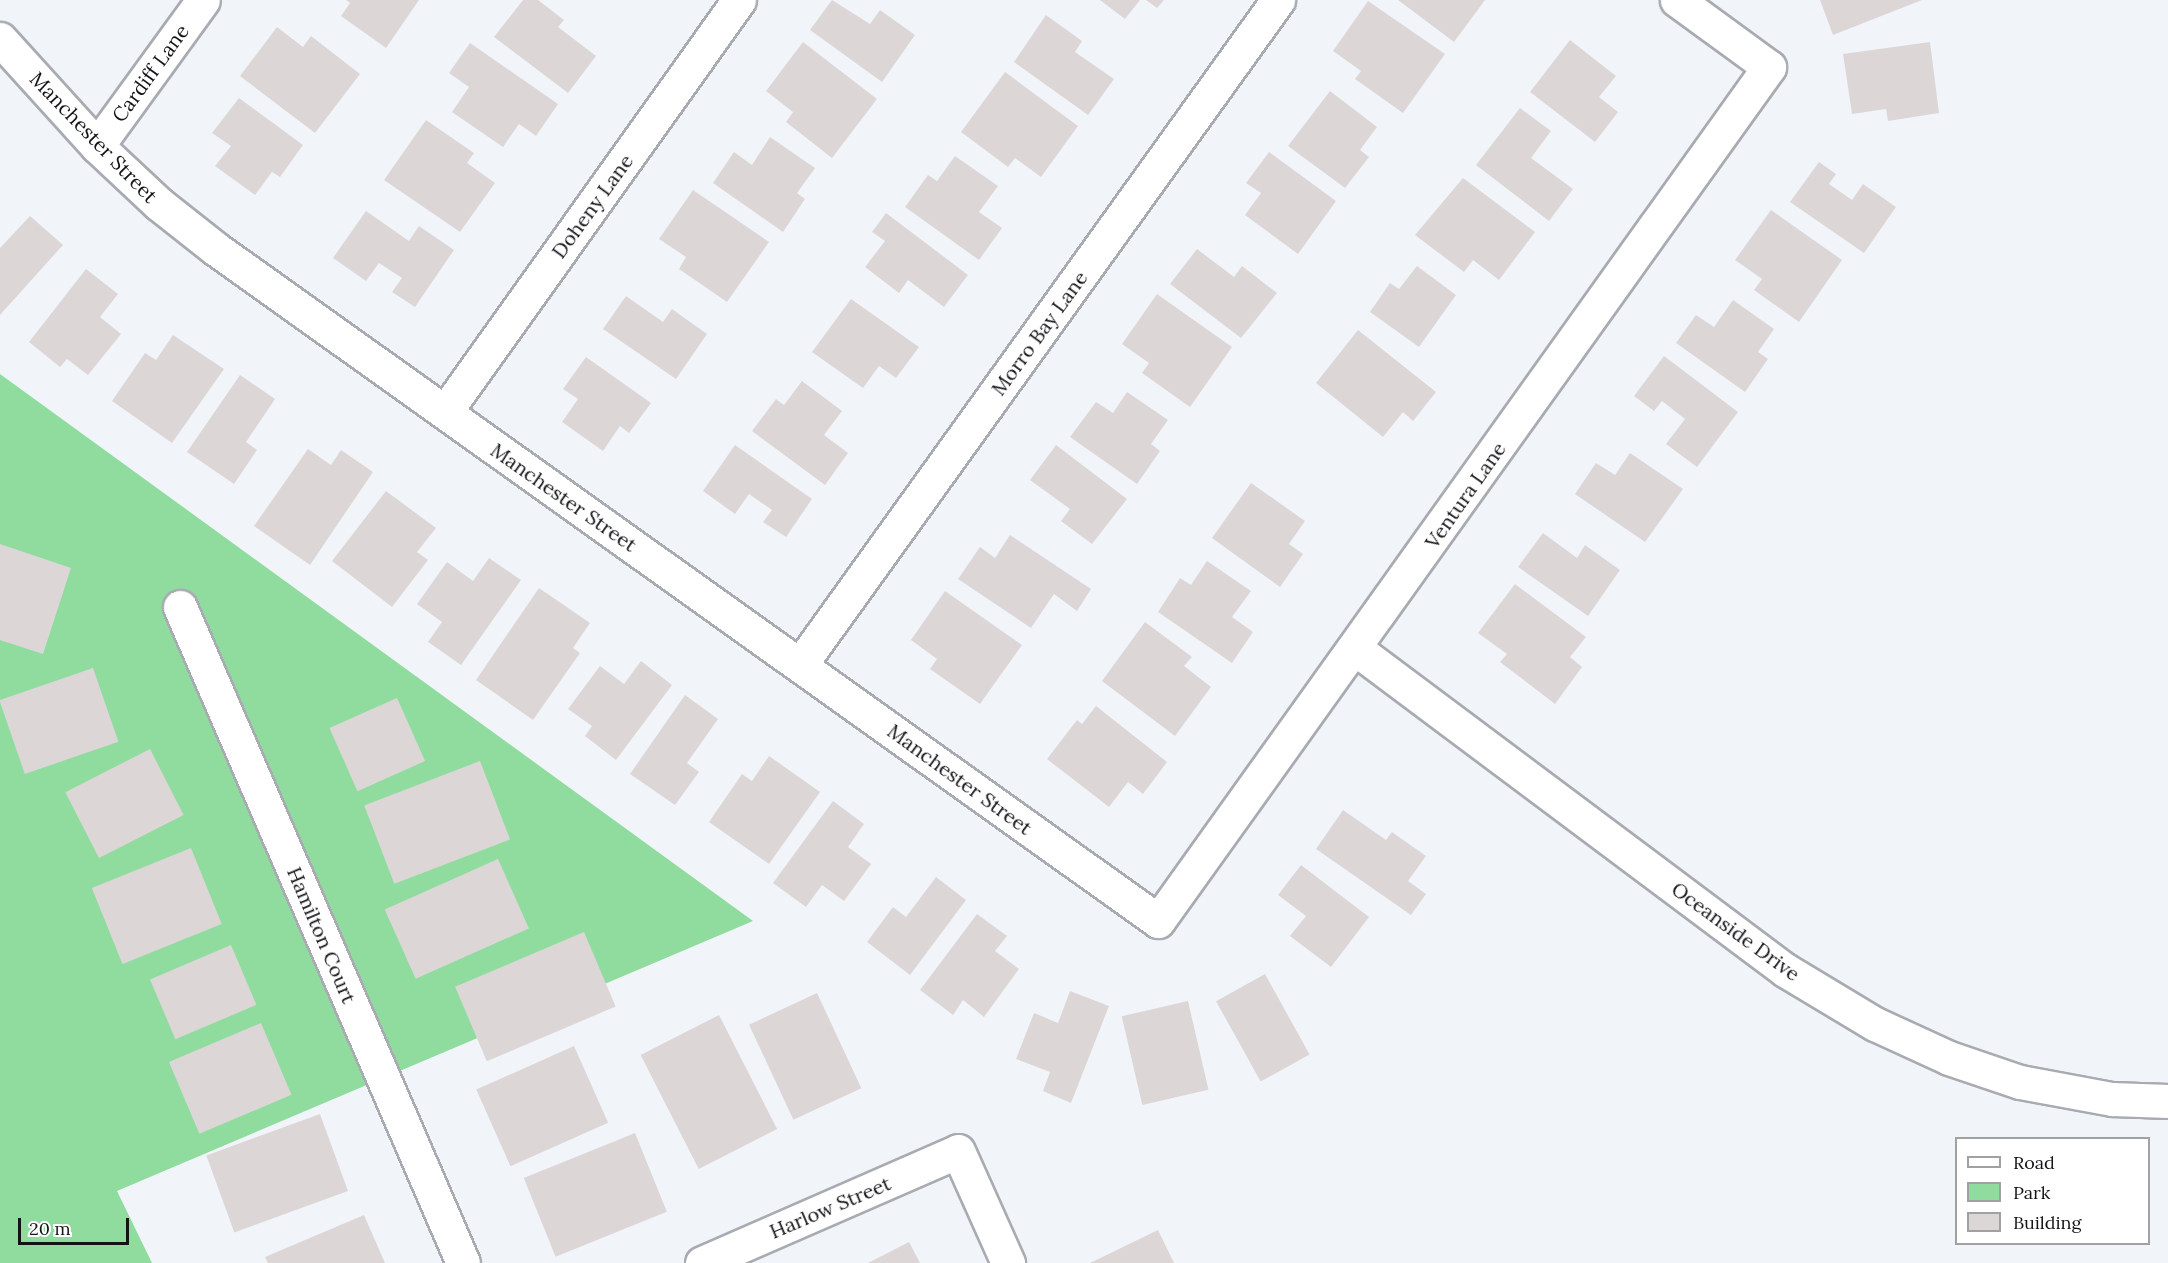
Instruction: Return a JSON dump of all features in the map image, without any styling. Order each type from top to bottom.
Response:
[{"type":"street","name":"Cardiff Lane","points":[[97,146],[203,0]]},
{"type":"street","name":"Doheny Lane","points":[[445,412],[739,0]]},
{"type":"street","name":"Morro Bay Lane","points":[[800,665],[1278,0]]},
{"type":"street","name":"Ventura Lane","points":[[1158,921],[1356,649],[1769,67],[1677,0]]},
{"type":"street","name":"Manchester Street","points":[[0,39],[97,146],[159,204],[216,249],[1158,921]]},
{"type":"street","name":"Hamilton Court","points":[[180,607],[463,1263]]},
{"type":"street","name":"Oceanside Drive","points":[[1356,649],[1785,970],[1875,1024],[1949,1058],[2020,1082],[2112,1099],[2168,1101]]},
{"type":"street","name":"Harlow Street","points":[[702,1263],[958,1152],[1008,1263]]},
{"type":"green space","points":[[0,374],[753,921],[117,1191],[152,1263],[0,1263]]},
{"type":"building","points":[[346,0],[419,0],[386,48],[341,16],[350,3]]},
{"type":"building","points":[[523,0],[538,0],[564,20],[558,27],[596,56],[568,93],[494,37]]},
{"type":"building","points":[[832,0],[870,24],[880,10],[915,35],[882,82],[810,30]]},
{"type":"building","points":[[1100,0],[1140,0],[1125,19]]},
{"type":"building","points":[[1146,0],[1164,0],[1157,8]]},
{"type":"building","points":[[1398,0],[1485,0],[1454,42]]},
{"type":"building","points":[[1820,0],[1922,0],[1833,35]]},
{"type":"building","points":[[1368,1],[1445,54],[1403,113],[1355,79],[1361,71],[1333,51]]},
{"type":"building","points":[[1046,15],[1082,41],[1075,52],[1114,79],[1088,115],[1014,62]]},
{"type":"building","points":[[277,27],[303,47],[311,36],[360,74],[315,133],[240,76]]},
{"type":"building","points":[[1570,40],[1616,76],[1599,97],[1618,112],[1595,142],[1530,92]]},
{"type":"building","points":[[803,42],[877,99],[832,158],[786,122],[793,112],[766,91]]},
{"type":"building","points":[[1930,42],[1939,113],[1888,121],[1886,109],[1852,114],[1843,54]]},
{"type":"building","points":[[470,43],[558,104],[536,136],[519,124],[503,147],[452,112],[469,87],[449,73]]},
{"type":"building","points":[[1005,72],[1078,126],[1041,177],[1015,158],[1008,167],[961,132]]},
{"type":"building","points":[[1330,91],[1377,127],[1360,150],[1369,157],[1345,188],[1288,146]]},
{"type":"building","points":[[239,98],[303,145],[280,177],[272,172],[255,195],[215,166],[231,146],[212,133]]},
{"type":"building","points":[[1520,108],[1551,131],[1531,158],[1573,189],[1549,221],[1476,165]]},
{"type":"building","points":[[426,120],[474,153],[467,163],[495,183],[460,232],[384,180]]},
{"type":"building","points":[[770,137],[815,168],[797,193],[805,199],[783,232],[713,183],[734,152],[752,165]]},
{"type":"building","points":[[1269,152],[1336,201],[1298,254],[1245,215],[1261,193],[1246,183]]},
{"type":"building","points":[[955,156],[998,186],[979,212],[1002,228],[979,260],[905,207],[928,175],[937,181]]},
{"type":"building","points":[[1819,162],[1836,174],[1829,184],[1852,200],[1863,184],[1896,207],[1864,253],[1790,202]]},
{"type":"building","points":[[1463,178],[1535,232],[1499,280],[1473,260],[1464,272],[1415,235]]},
{"type":"building","points":[[693,190],[769,242],[727,302],[679,269],[686,257],[659,239]]},
{"type":"building","points":[[1771,210],[1842,260],[1799,322],[1754,290],[1762,279],[1735,260]]},
{"type":"building","points":[[366,211],[409,241],[419,226],[454,250],[415,307],[392,292],[402,278],[379,263],[366,281],[333,258]]},
{"type":"building","points":[[886,213],[968,275],[944,307],[908,280],[899,293],[865,267],[885,241],[872,232]]},
{"type":"building","points":[[30,216],[63,245],[0,315],[0,248]]},
{"type":"building","points":[[1197,249],[1234,277],[1242,266],[1277,293],[1241,338],[1170,284]]},
{"type":"building","points":[[1417,266],[1456,295],[1419,347],[1370,312],[1390,283],[1399,289]]},
{"type":"building","points":[[86,269],[118,294],[100,317],[121,334],[88,375],[67,359],[60,367],[29,342]]},
{"type":"building","points":[[1157,294],[1232,347],[1190,407],[1142,373],[1149,363],[1122,344]]},
{"type":"building","points":[[626,296],[663,322],[672,309],[707,334],[676,379],[603,329]]},
{"type":"building","points":[[851,299],[919,347],[896,378],[879,366],[863,388],[812,352]]},
{"type":"building","points":[[1733,300],[1774,329],[1758,352],[1768,359],[1745,392],[1676,343],[1696,315],[1714,327]]},
{"type":"building","points":[[1358,330],[1436,392],[1413,421],[1403,412],[1383,437],[1316,383]]},
{"type":"building","points":[[173,335],[224,369],[172,443],[112,401],[145,353],[156,360]]},
{"type":"building","points":[[1664,356],[1738,412],[1697,467],[1666,444],[1685,419],[1662,401],[1654,411],[1634,396]]},
{"type":"building","points":[[586,357],[651,403],[629,433],[620,426],[603,451],[562,422],[578,399],[563,389]]},
{"type":"building","points":[[240,375],[275,399],[246,442],[257,450],[234,484],[187,452]]},
{"type":"building","points":[[802,381],[842,411],[824,435],[848,453],[825,485],[752,431],[776,399],[784,405]]},
{"type":"building","points":[[1127,392],[1168,420],[1151,444],[1160,451],[1137,484],[1070,437],[1096,402],[1113,413]]},
{"type":"building","points":[[735,445],[812,499],[786,537],[763,522],[772,510],[749,494],[735,514],[703,491]]},
{"type":"building","points":[[1056,445],[1127,499],[1092,544],[1061,521],[1070,509],[1030,480]]},
{"type":"building","points":[[308,449],[331,465],[341,450],[373,472],[310,565],[254,526]]},
{"type":"building","points":[[1630,453],[1683,489],[1645,542],[1575,494],[1596,463],[1615,475]]},
{"type":"building","points":[[1251,483],[1305,521],[1289,544],[1303,554],[1280,587],[1212,538]]},
{"type":"building","points":[[386,491],[436,528],[417,552],[428,560],[392,607],[332,561]]},
{"type":"building","points":[[1543,533],[1577,558],[1585,545],[1620,570],[1588,616],[1518,567]]},
{"type":"building","points":[[1010,535],[1091,589],[1077,611],[1054,594],[1031,628],[958,579],[980,547],[995,558]]},
{"type":"building","points":[[0,544],[71,568],[43,654],[0,640]]},
{"type":"building","points":[[489,558],[521,580],[461,665],[428,642],[442,622],[417,604],[447,562],[473,581]]},
{"type":"building","points":[[1207,561],[1251,591],[1232,617],[1253,632],[1232,663],[1158,612],[1180,578],[1191,585]]},
{"type":"building","points":[[1515,584],[1586,637],[1570,657],[1582,667],[1555,704],[1500,662],[1507,654],[1478,633]]},
{"type":"building","points":[[539,588],[590,623],[573,648],[580,653],[533,720],[476,680]]},
{"type":"building","points":[[945,591],[1022,645],[980,704],[930,669],[937,659],[911,640]]},
{"type":"building","points":[[1145,622],[1192,657],[1184,666],[1211,687],[1175,736],[1102,681]]},
{"type":"building","points":[[641,661],[672,685],[616,760],[585,736],[592,726],[568,709],[600,666],[624,684]]},
{"type":"building","points":[[93,668],[118,742],[25,774],[0,700]]},
{"type":"building","points":[[685,695],[718,719],[687,763],[699,772],[675,805],[630,774]]},
{"type":"building","points":[[397,698],[425,761],[357,791],[329,728]]},
{"type":"building","points":[[1096,706],[1167,762],[1143,794],[1128,782],[1109,807],[1047,759],[1077,720],[1082,724]]},
{"type":"building","points":[[150,749],[184,815],[99,858],[65,792]]},
{"type":"building","points":[[769,756],[820,792],[769,864],[709,822],[742,774],[752,781]]},
{"type":"building","points":[[480,761],[510,839],[394,884],[364,805]]},
{"type":"building","points":[[833,801],[864,824],[848,847],[871,864],[844,901],[822,885],[806,907],[773,883]]},
{"type":"building","points":[[1343,810],[1386,840],[1392,832],[1426,856],[1408,881],[1426,894],[1411,915],[1316,849]]},
{"type":"building","points":[[191,848],[222,924],[123,964],[92,888]]},
{"type":"building","points":[[498,859],[529,928],[416,979],[385,909]]},
{"type":"building","points":[[1301,865],[1369,917],[1331,967],[1290,936],[1306,916],[1278,895]]},
{"type":"building","points":[[936,877],[966,900],[910,975],[867,942],[893,907],[906,917]]},
{"type":"building","points":[[977,914],[1007,936],[995,951],[1019,969],[984,1017],[963,1000],[953,1015],[920,990]]},
{"type":"building","points":[[584,932],[616,1007],[487,1061],[455,987]]},
{"type":"building","points":[[231,945],[256,1005],[175,1039],[150,979]]},
{"type":"building","points":[[1265,974],[1310,1054],[1261,1082],[1216,1001]]},
{"type":"building","points":[[1070,991],[1109,1006],[1071,1103],[1043,1091],[1050,1072],[1016,1059],[1034,1013],[1058,1023]]},
{"type":"building","points":[[817,993],[861,1088],[793,1120],[749,1025]]},
{"type":"building","points":[[1188,1001],[1208,1090],[1142,1105],[1122,1016]]},
{"type":"building","points":[[719,1015],[777,1129],[699,1169],[641,1055]]},
{"type":"building","points":[[261,1023],[291,1095],[199,1134],[169,1062]]},
{"type":"building","points":[[574,1046],[608,1123],[510,1166],[476,1090]]},
{"type":"building","points":[[320,1114],[348,1191],[234,1232],[206,1155]]},
{"type":"building","points":[[635,1133],[667,1212],[556,1257],[524,1178]]},
{"type":"building","points":[[364,1215],[385,1263],[268,1263],[265,1257]]},
{"type":"building","points":[[1158,1230],[1174,1263],[1090,1263]]},
{"type":"building","points":[[909,1242],[920,1263],[868,1263]]}]
